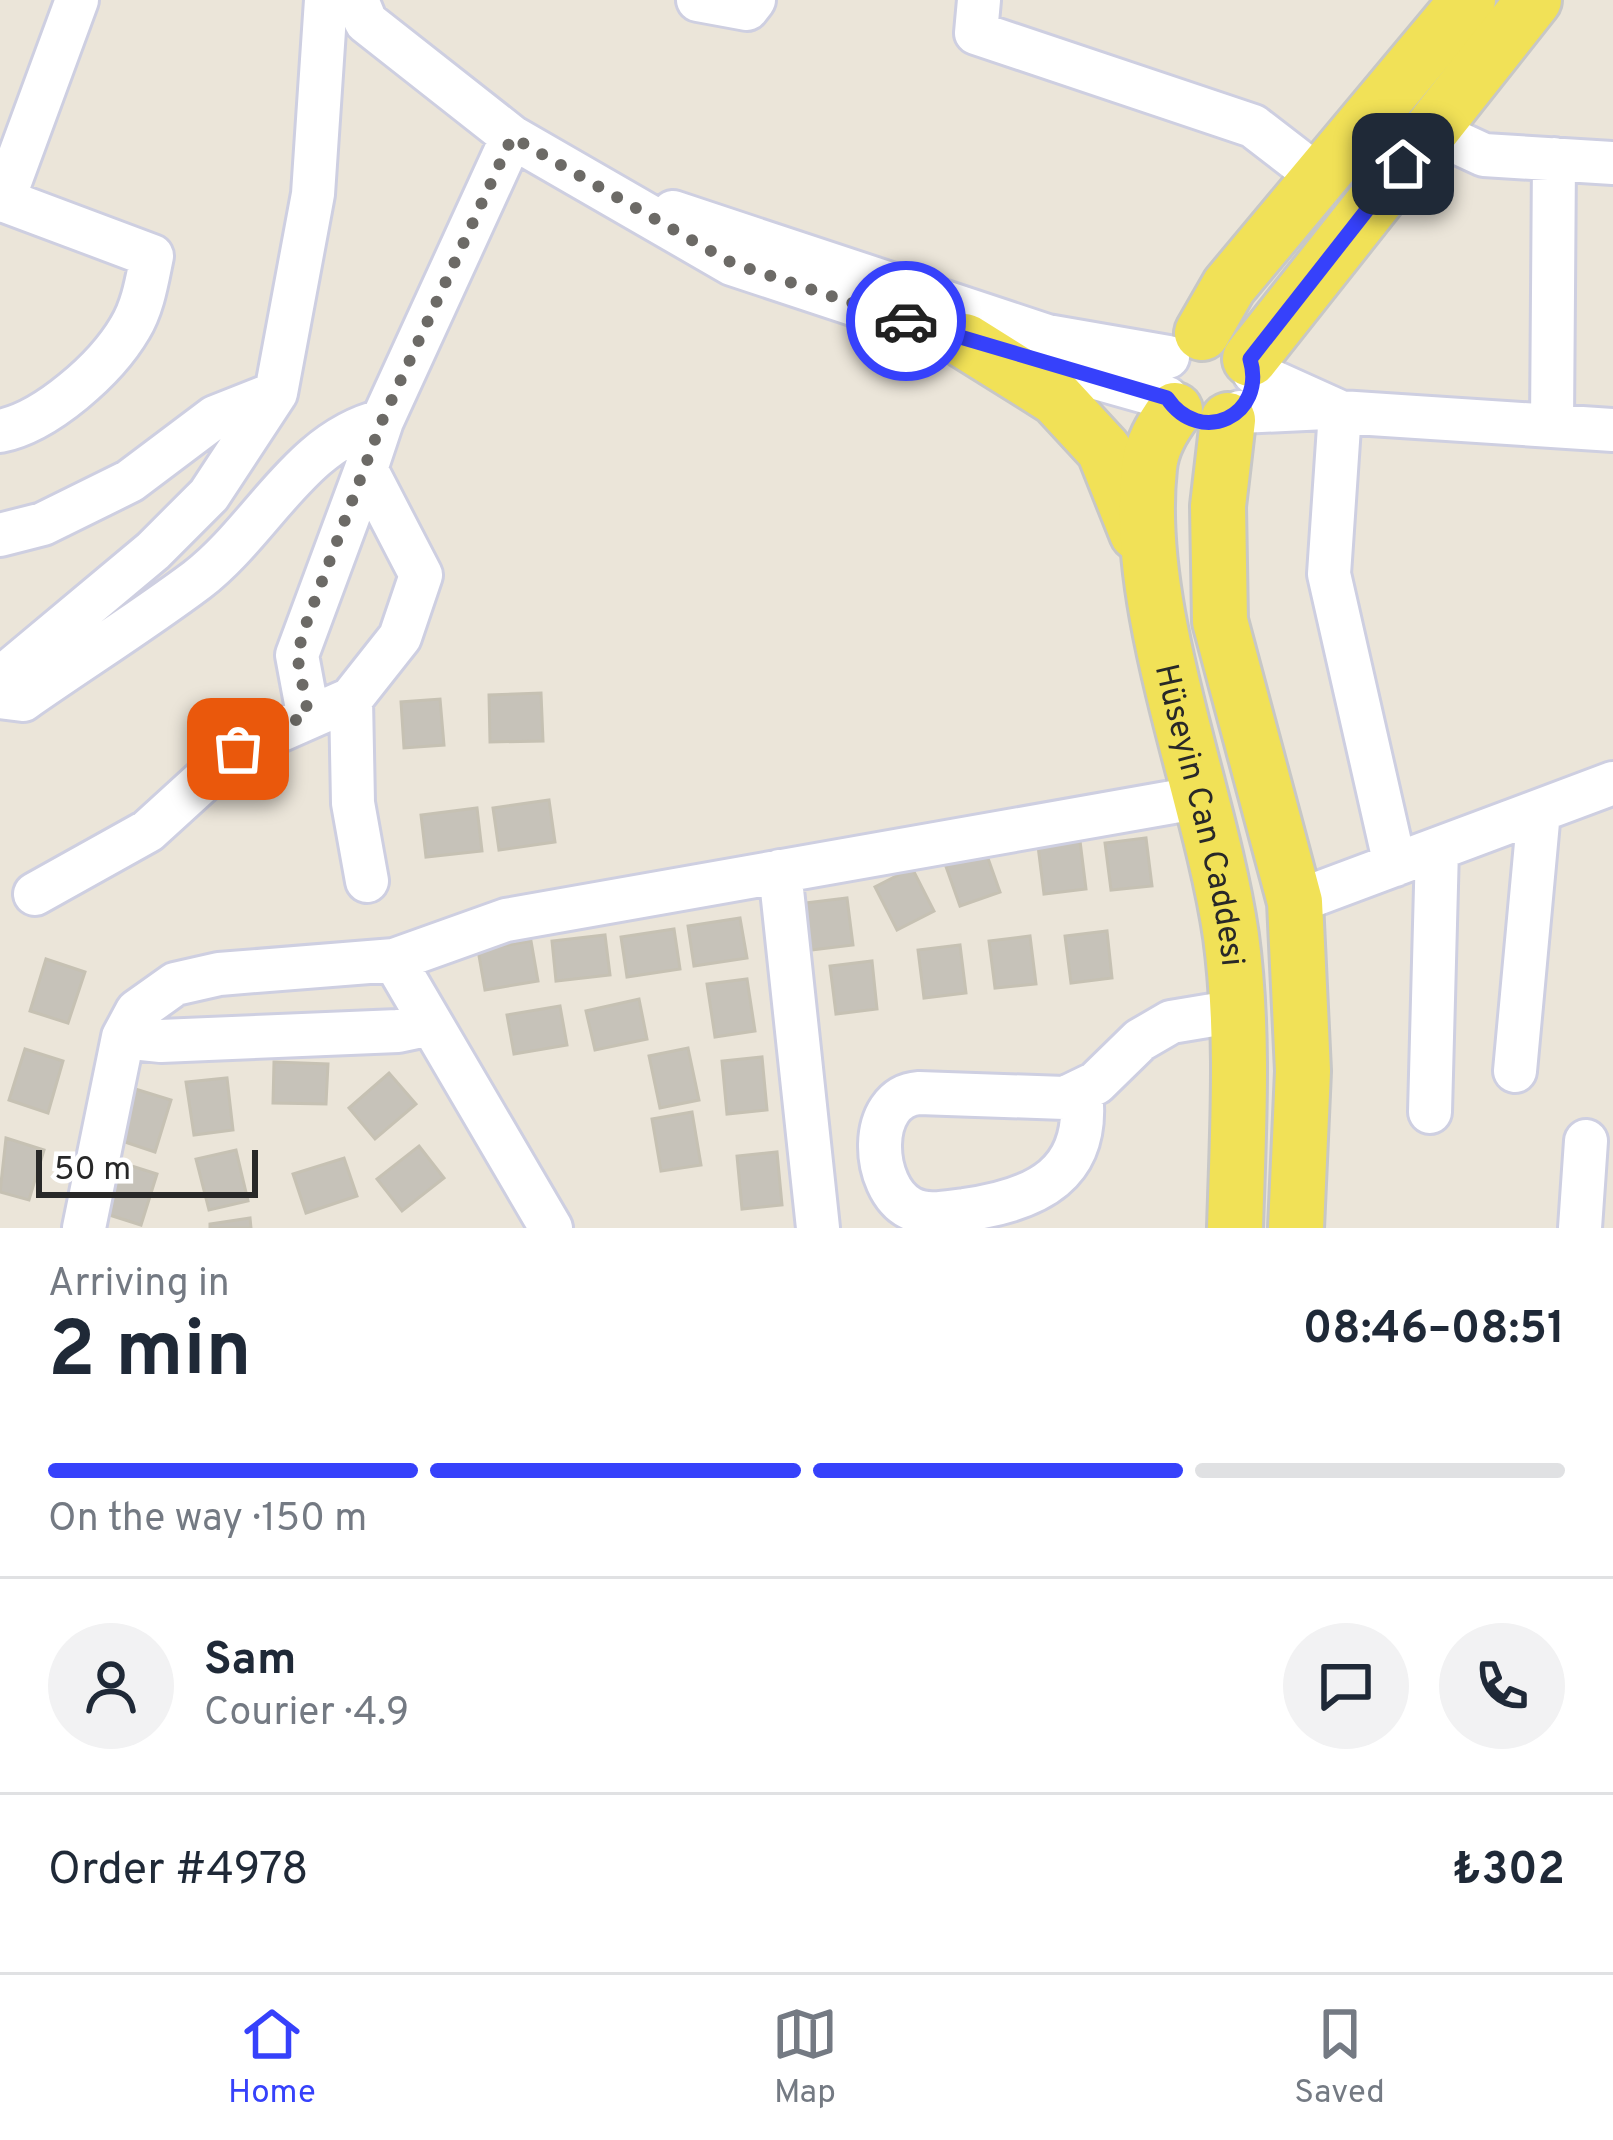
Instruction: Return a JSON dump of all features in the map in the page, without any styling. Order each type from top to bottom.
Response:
[{"type":"main road","name":"Hüseyin Can Caddesi","points":[[1235,1228],[1241,1057],[1231,934],[1151,572],[1149,467],[1178,375],[1228,286],[1322,180],[1468,0]]},
{"type":"main road","points":[[1243,391],[1230,338],[1178,375],[1200,424],[1243,391],[1430,130],[1534,0]]},
{"type":"main road","points":[[965,341],[1056,398],[1104,450],[1151,572]]},
{"type":"main road","name":"Hüseyin Can Caddesi","points":[[1243,391],[1217,524],[1220,621],[1295,902],[1304,1071],[1296,1228]]},
{"type":"street","points":[[0,431],[26,426],[93,371],[130,329],[152,256],[2,200],[77,0]]},
{"type":"street","points":[[0,679],[154,551],[209,495],[276,392],[313,194],[326,0]]},
{"type":"street","points":[[357,0],[366,22],[512,137],[597,190],[732,263],[965,341],[1178,375]]},
{"type":"street","points":[[698,0],[747,9],[754,0]]},
{"type":"street","points":[[979,0],[976,33],[1253,125],[1322,180]]},
{"type":"street","points":[[1430,130],[1484,155],[1613,163]]},
{"type":"street","points":[[308,714],[297,655],[382,421],[512,137]]},
{"type":"street","points":[[1552,424],[1554,159]]},
{"type":"street","points":[[597,190],[1178,375]]},
{"type":"street","points":[[1243,391],[1288,385],[1333,410],[1613,430]]},
{"type":"street","points":[[0,535],[43,524],[130,481],[215,418],[276,392]]},
{"type":"street","points":[[1333,410],[1329,574],[1394,865]]},
{"type":"street","points":[[0,697],[22,700],[200,577],[322,448],[357,427],[382,421]]},
{"type":"street","points":[[35,893],[148,831],[238,749],[308,714],[351,699],[400,638],[421,575],[366,469]]},
{"type":"street","points":[[351,699],[352,783],[367,881]]},
{"type":"street","points":[[1295,902],[1613,783]]},
{"type":"street","points":[[84,1228],[123,1037],[137,1011],[176,984],[219,974],[394,959],[506,920],[1201,797]]},
{"type":"street","points":[[1515,1071],[1538,811]]},
{"type":"street","points":[[1430,1112],[1438,849]]},
{"type":"street","points":[[780,872],[818,1228]]},
{"type":"street","points":[[394,959],[551,1228]]},
{"type":"street","points":[[1081,1092],[1084,1130],[1077,1152],[1058,1175],[1027,1195],[993,1206],[922,1214],[902,1204],[891,1189],[881,1120],[900,1097],[919,1093],[1048,1101],[1081,1092],[1154,1030],[1190,1016],[1237,1011]]},
{"type":"street","points":[[123,1037],[161,1040],[398,1031],[431,1024]]},
{"type":"street","points":[[1580,1228],[1586,1141]]},
{"type":"building","points":[[541,693],[543,741],[490,742],[489,695]]},
{"type":"building","points":[[440,699],[444,745],[404,748],[401,702]]},
{"type":"building","points":[[549,800],[555,842],[499,850],[493,808]]},
{"type":"building","points":[[477,808],[482,851],[426,857],[421,815]]},
{"type":"building","points":[[1146,838],[1152,886],[1111,890],[1105,843]]},
{"type":"building","points":[[1080,841],[1086,889],[1044,894],[1038,846]]},
{"type":"building","points":[[984,847],[1000,892],[960,906],[944,861]]},
{"type":"building","points":[[912,868],[934,911],[897,930],[875,887]]},
{"type":"building","points":[[847,898],[853,945],[811,950],[805,903]]},
{"type":"building","points":[[740,918],[747,958],[694,966],[688,926]]},
{"type":"building","points":[[674,929],[680,969],[627,977],[621,937]]},
{"type":"building","points":[[1107,931],[1112,978],[1071,983],[1065,936]]},
{"type":"building","points":[[605,935],[610,975],[556,981],[552,941]]},
{"type":"building","points":[[1030,936],[1036,984],[995,988],[989,941]]},
{"type":"building","points":[[531,941],[538,981],[485,990],[478,950]]},
{"type":"building","points":[[960,945],[966,993],[924,998],[918,950]]},
{"type":"building","points":[[46,959],[85,972],[68,1023],[30,1011]]},
{"type":"building","points":[[872,961],[877,1009],[836,1014],[830,966]]},
{"type":"building","points":[[747,979],[755,1031],[715,1037],[707,984]]},
{"type":"building","points":[[639,999],[647,1039],[595,1050],[586,1011]]},
{"type":"building","points":[[560,1006],[567,1045],[514,1054],[507,1015]]},
{"type":"building","points":[[688,1048],[699,1100],[660,1108],[649,1056]]},
{"type":"building","points":[[25,1049],[63,1061],[48,1113],[9,1100]]},
{"type":"building","points":[[762,1057],[767,1110],[727,1114],[722,1061]]},
{"type":"building","points":[[274,1062],[328,1064],[326,1104],[273,1103]]},
{"type":"building","points":[[389,1073],[416,1104],[375,1139],[349,1108]]},
{"type":"building","points":[[227,1078],[233,1130],[194,1135],[186,1082]]},
{"type":"building","points":[[132,1088],[171,1100],[155,1152],[116,1139]]},
{"type":"building","points":[[692,1112],[701,1165],[661,1171],[652,1119]]},
{"type":"building","points":[[6,1138],[44,1150],[29,1200],[0,1192]]},
{"type":"building","points":[[419,1146],[444,1178],[402,1211],[377,1179]]},
{"type":"building","points":[[236,1150],[248,1201],[209,1210],[196,1159]]},
{"type":"building","points":[[777,1152],[782,1205],[742,1209],[737,1156]]},
{"type":"building","points":[[344,1158],[357,1196],[306,1213],[293,1174]]},
{"type":"building","points":[[119,1162],[157,1174],[141,1225],[103,1213]]},
{"type":"building","points":[[250,1218],[251,1228],[210,1228],[210,1224]]},
{"type":"way so far","points":[[238,749],[308,714],[297,655],[306,624],[382,421],[512,137],[597,190],[732,263],[906,321]]},
{"type":"route","points":[[906,321],[1167,398],[1186,419],[1200,424],[1228,420],[1249,401],[1254,387],[1250,359],[1403,164]]}]
